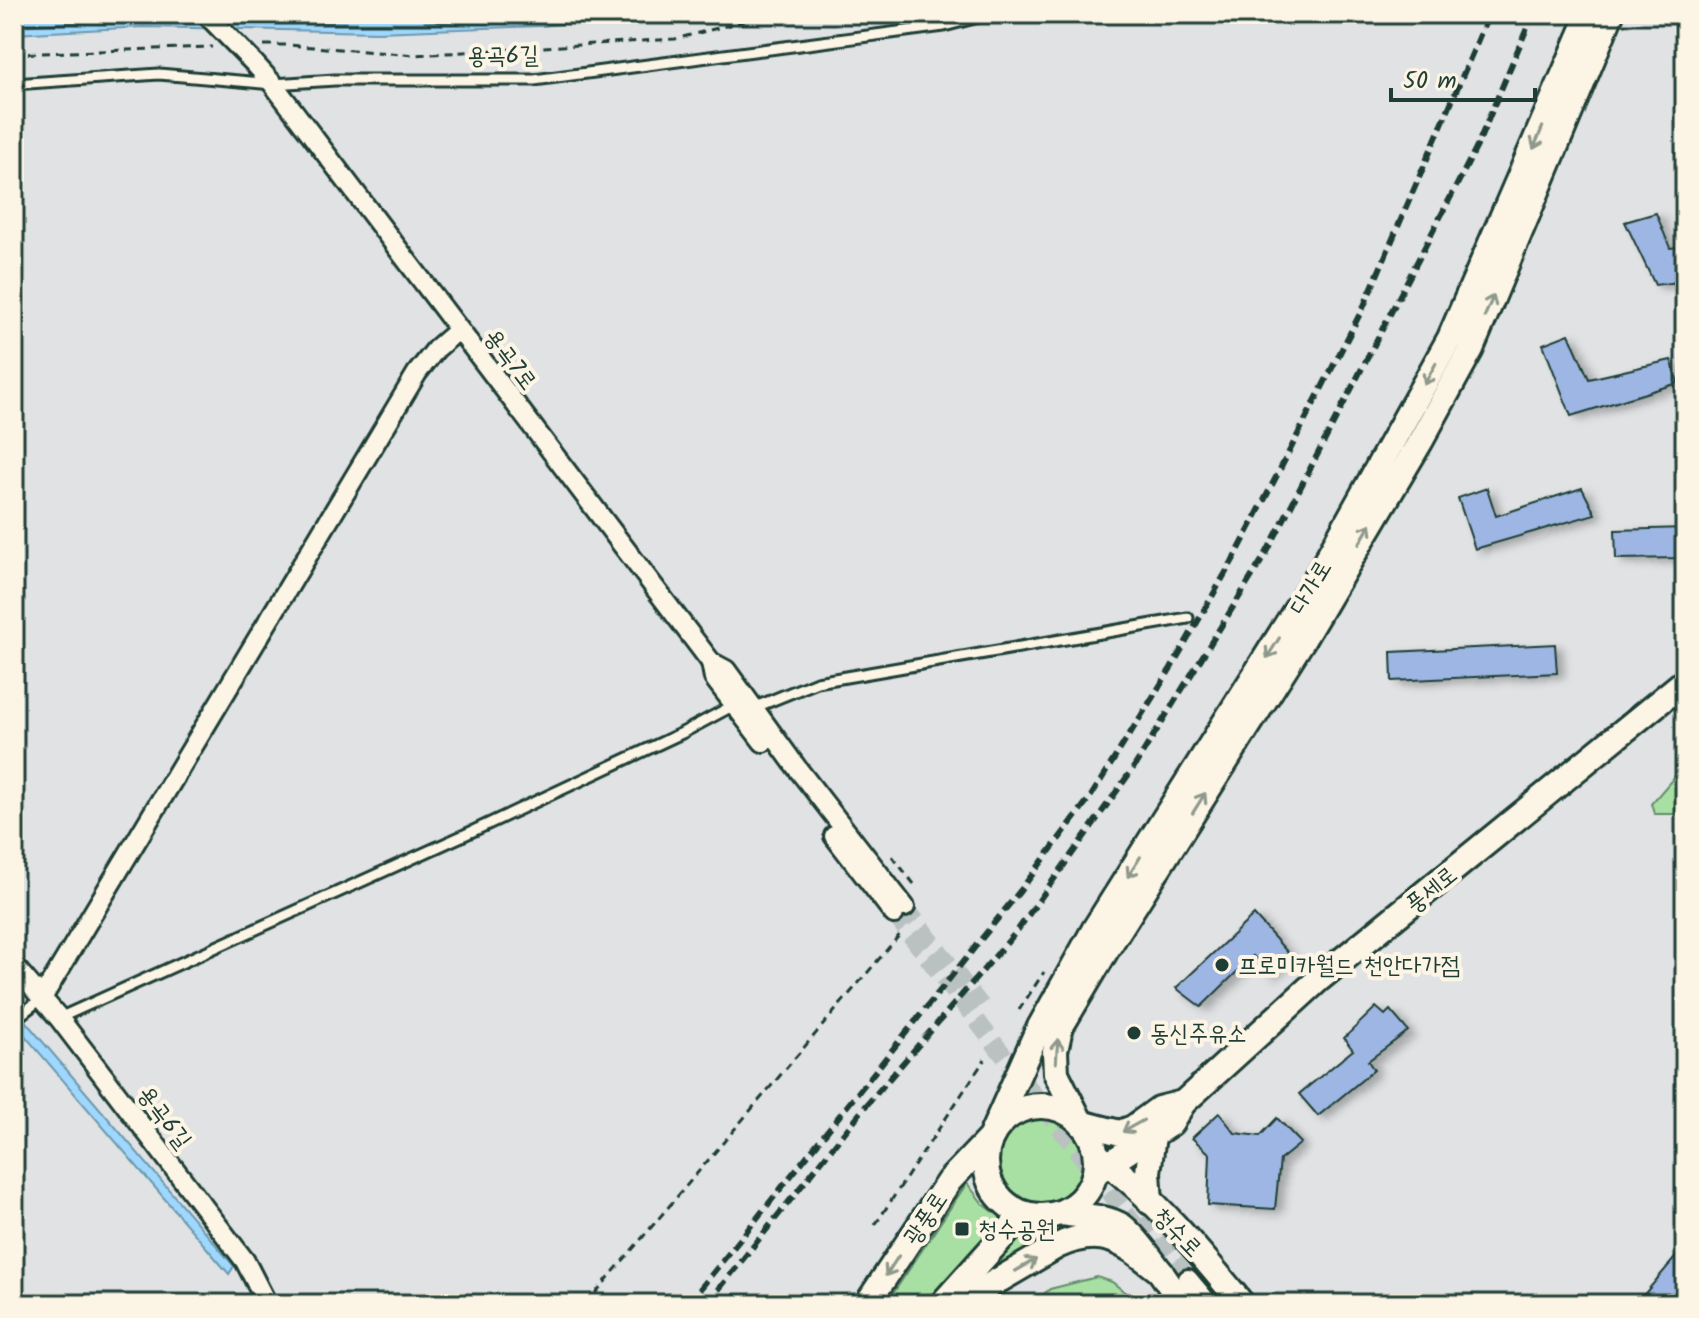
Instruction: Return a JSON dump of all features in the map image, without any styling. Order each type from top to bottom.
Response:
[{"type":"street","name":"용곡7로","points":[[206,14],[256,54],[273,84],[711,662],[726,670],[902,916]]},
{"type":"street","name":"다가로","points":[[990,1138],[1037,1032],[1094,930],[1318,575],[1450,338],[1590,14]]},
{"type":"street","name":"다가로","points":[[1081,1123],[1056,1073],[1055,1051],[1060,1028],[1302,641],[1420,442],[1471,349],[1611,14]]},
{"type":"street","points":[[36,1002],[417,373],[436,349],[458,330]]},
{"type":"street","name":"용곡7로","points":[[711,662],[714,678],[902,916]]},
{"type":"street","name":"풍세로","points":[[1100,1164],[1171,1123],[1183,1103],[1319,979],[1685,681]]},
{"type":"street","name":"용곡6길","points":[[14,966],[36,1002],[59,1018],[245,1261],[267,1304]]},
{"type":"street","points":[[935,1200],[1037,1032]]},
{"type":"street","name":"풍세로","points":[[1081,1123],[1120,1133],[1133,1128],[1159,1109],[1183,1103]]},
{"type":"street","points":[[1032,1106],[1050,1106],[1067,1112],[1081,1123],[1091,1138],[1100,1164],[1089,1190],[1076,1204],[1060,1213],[1042,1217],[1023,1214],[1006,1205],[994,1191],[986,1174],[985,1155],[990,1138],[1007,1117],[1032,1106]]},
{"type":"street","points":[[1150,1202],[1148,1172],[1153,1136]]},
{"type":"street","name":"광풍로","points":[[867,1304],[949,1181],[990,1138]]},
{"type":"street","name":"청수로","points":[[1100,1164],[1150,1202],[1199,1251],[1242,1304]]},
{"type":"street","points":[[1060,1213],[1092,1217],[1122,1226],[1196,1304]]},
{"type":"street","points":[[942,1304],[1023,1214]]},
{"type":"street","points":[[958,1304],[1057,1246],[1072,1239],[1091,1236],[1125,1244],[1178,1285],[1209,1304]]},
{"type":"street","points":[[1178,1285],[1157,1259],[1160,1252],[1171,1244],[1199,1251]]},
{"type":"lane","name":"용곡6길","points":[[14,84],[159,74],[273,84],[335,80],[534,80],[944,26],[990,14]]},
{"type":"lane","points":[[753,708],[817,682],[1188,618]]},
{"type":"lane","points":[[59,1018],[473,831],[682,733],[734,704]]},
{"type":"lane","points":[[14,1020],[36,1002]]},
{"type":"path","points":[[256,54],[288,45],[415,55],[675,39],[772,14]]},
{"type":"path","points":[[14,54],[211,47]]},
{"type":"path","points":[[892,856],[914,884]]},
{"type":"path","points":[[586,1304],[902,916]]},
{"type":"path","points":[[1019,1010],[1044,972]]},
{"type":"path","points":[[875,1225],[985,1059]]},
{"type":"green space","points":[[1685,774],[1685,817],[1681,814],[1655,814],[1651,804],[1676,775]]},
{"type":"green space","points":[[1032,1114],[1056,1116],[1083,1133],[1090,1156],[1091,1166],[1077,1191],[1063,1201],[1048,1206],[1031,1204],[1016,1197],[1004,1186],[997,1170],[996,1151],[1000,1137],[1013,1124]]},
{"type":"green space","points":[[967,1183],[983,1204],[1006,1221],[924,1304],[886,1304]]},
{"type":"green space","points":[[1034,1225],[1072,1230],[974,1286]]},
{"type":"green space","points":[[1097,1277],[1112,1282],[1140,1304],[1031,1304],[1050,1289]]},
{"type":"water","points":[[14,14],[659,14],[542,26],[378,32],[143,27],[14,34]]},
{"type":"water","points":[[14,1008],[234,1266],[229,1274],[14,1023]]},
{"type":"building","points":[[1656,213],[1670,248],[1685,246],[1685,281],[1655,285],[1625,222]]},
{"type":"building","points":[[1569,334],[1589,379],[1671,360],[1678,383],[1571,416],[1543,344]]},
{"type":"building","points":[[1487,488],[1496,516],[1582,488],[1595,514],[1475,549],[1458,498]]},
{"type":"building","points":[[1685,528],[1685,558],[1616,559],[1615,530]]},
{"type":"building","points":[[1555,644],[1557,673],[1392,681],[1391,652]]},
{"type":"building","name":"프로미카월드 천안다가점","points":[[1254,915],[1290,955],[1270,974],[1253,956],[1201,1007],[1176,988]]},
{"type":"building","points":[[1376,1007],[1385,1015],[1390,1010],[1408,1031],[1368,1061],[1374,1070],[1318,1116],[1299,1094],[1353,1050],[1344,1038]]},
{"type":"building","points":[[1219,1113],[1235,1133],[1260,1136],[1277,1118],[1301,1143],[1280,1160],[1275,1209],[1208,1205],[1210,1154],[1192,1138]]},
{"type":"building","points":[[1685,1246],[1685,1296],[1679,1304],[1636,1304]]},
{"type":"tunnel","points":[[905,907],[981,1006]]},
{"type":"tunnel","points":[[894,914],[1142,1234]]},
{"type":"tunnel","points":[[1142,1218],[1188,1279]]},
{"type":"railway","points":[[688,1304],[1020,891],[1091,796],[1171,668],[1237,553],[1364,306],[1489,14]]},
{"type":"railway","points":[[707,1304],[864,1108],[1017,931],[1134,767],[1267,552],[1477,146],[1533,14]]},
{"type":"place","name":"프로미카월드 천안다가점","points":[[1222,965]]},
{"type":"place","name":"동신주유소","points":[[1134,1033]]},
{"type":"place","name":"청수공원","points":[[962,1229]]}]
